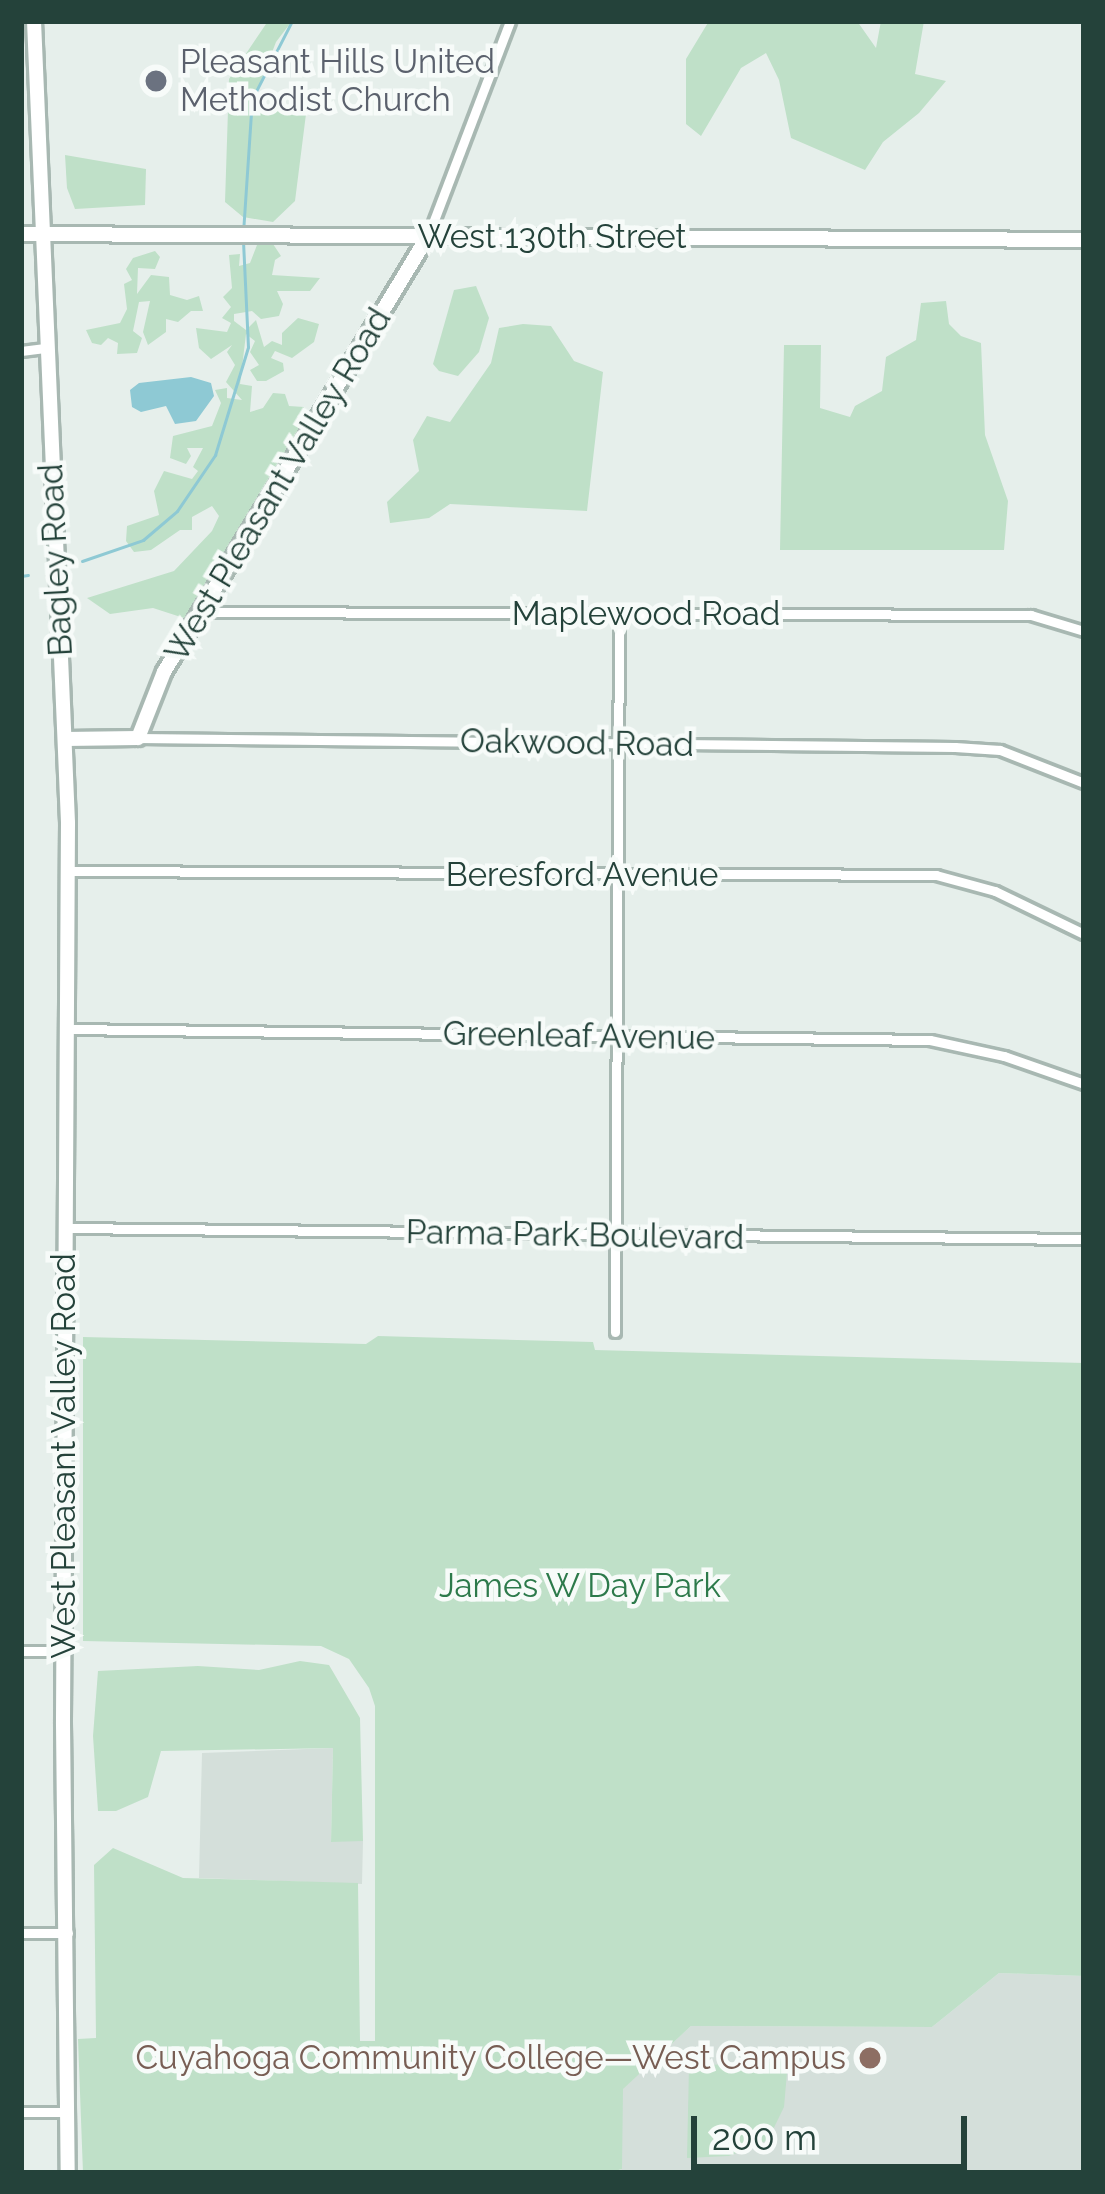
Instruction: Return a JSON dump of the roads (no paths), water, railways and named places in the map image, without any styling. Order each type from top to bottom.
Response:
[{"type":"main road","name":"Bagley Road","points":[[34,21],[64,739]]},
{"type":"main road","name":"West 130th Street","points":[[21,234],[1084,240]]},
{"type":"main road","name":"West Pleasant Valley Road","points":[[137,738],[164,672],[428,236]]},
{"type":"main road","name":"Oakwood Road","points":[[64,739],[137,738]]},
{"type":"main road","name":"West Pleasant Valley Road","points":[[64,739],[68,871],[63,1651],[68,2173]]},
{"type":"street","points":[[428,236],[510,21]]},
{"type":"street","points":[[21,351],[47,348]]},
{"type":"street","name":"Maplewood Road","points":[[205,611],[1031,616],[1084,632]]},
{"type":"street","points":[[615,1332],[619,614]]},
{"type":"street","name":"Oakwood Road","points":[[137,738],[1000,750],[1084,783]]},
{"type":"street","name":"Beresford Avenue","points":[[68,871],[937,875],[995,891],[1084,934]]},
{"type":"street","name":"Greenleaf Avenue","points":[[68,1029],[931,1040],[1004,1055],[1084,1084]]},
{"type":"street","name":"Parma Park Boulevard","points":[[65,1228],[1084,1239]]},
{"type":"street","points":[[21,1651],[63,1651]]},
{"type":"street","points":[[21,1933],[68,1933]]},
{"type":"street","points":[[21,2112],[69,2112]]},
{"type":"water","points":[[191,377],[211,383],[214,396],[196,421],[175,424],[166,406],[141,412],[132,407],[130,390],[139,383]]},
{"type":"waterway","points":[[243,233],[252,99],[292,21]]},
{"type":"waterway","points":[[82,561],[143,540],[177,511],[215,455],[248,347],[243,242]]},
{"type":"waterway","points":[[21,576],[28,575]]},
{"type":"place","name":"Pleasant Hills United Methodist Church","points":[[156,81]]},
{"type":"place","name":"Cuyahoga Community College—West Campus","points":[[870,2058]]},
{"type":"park label","name":"James W Day Park","points":[[580,1586]]}]
